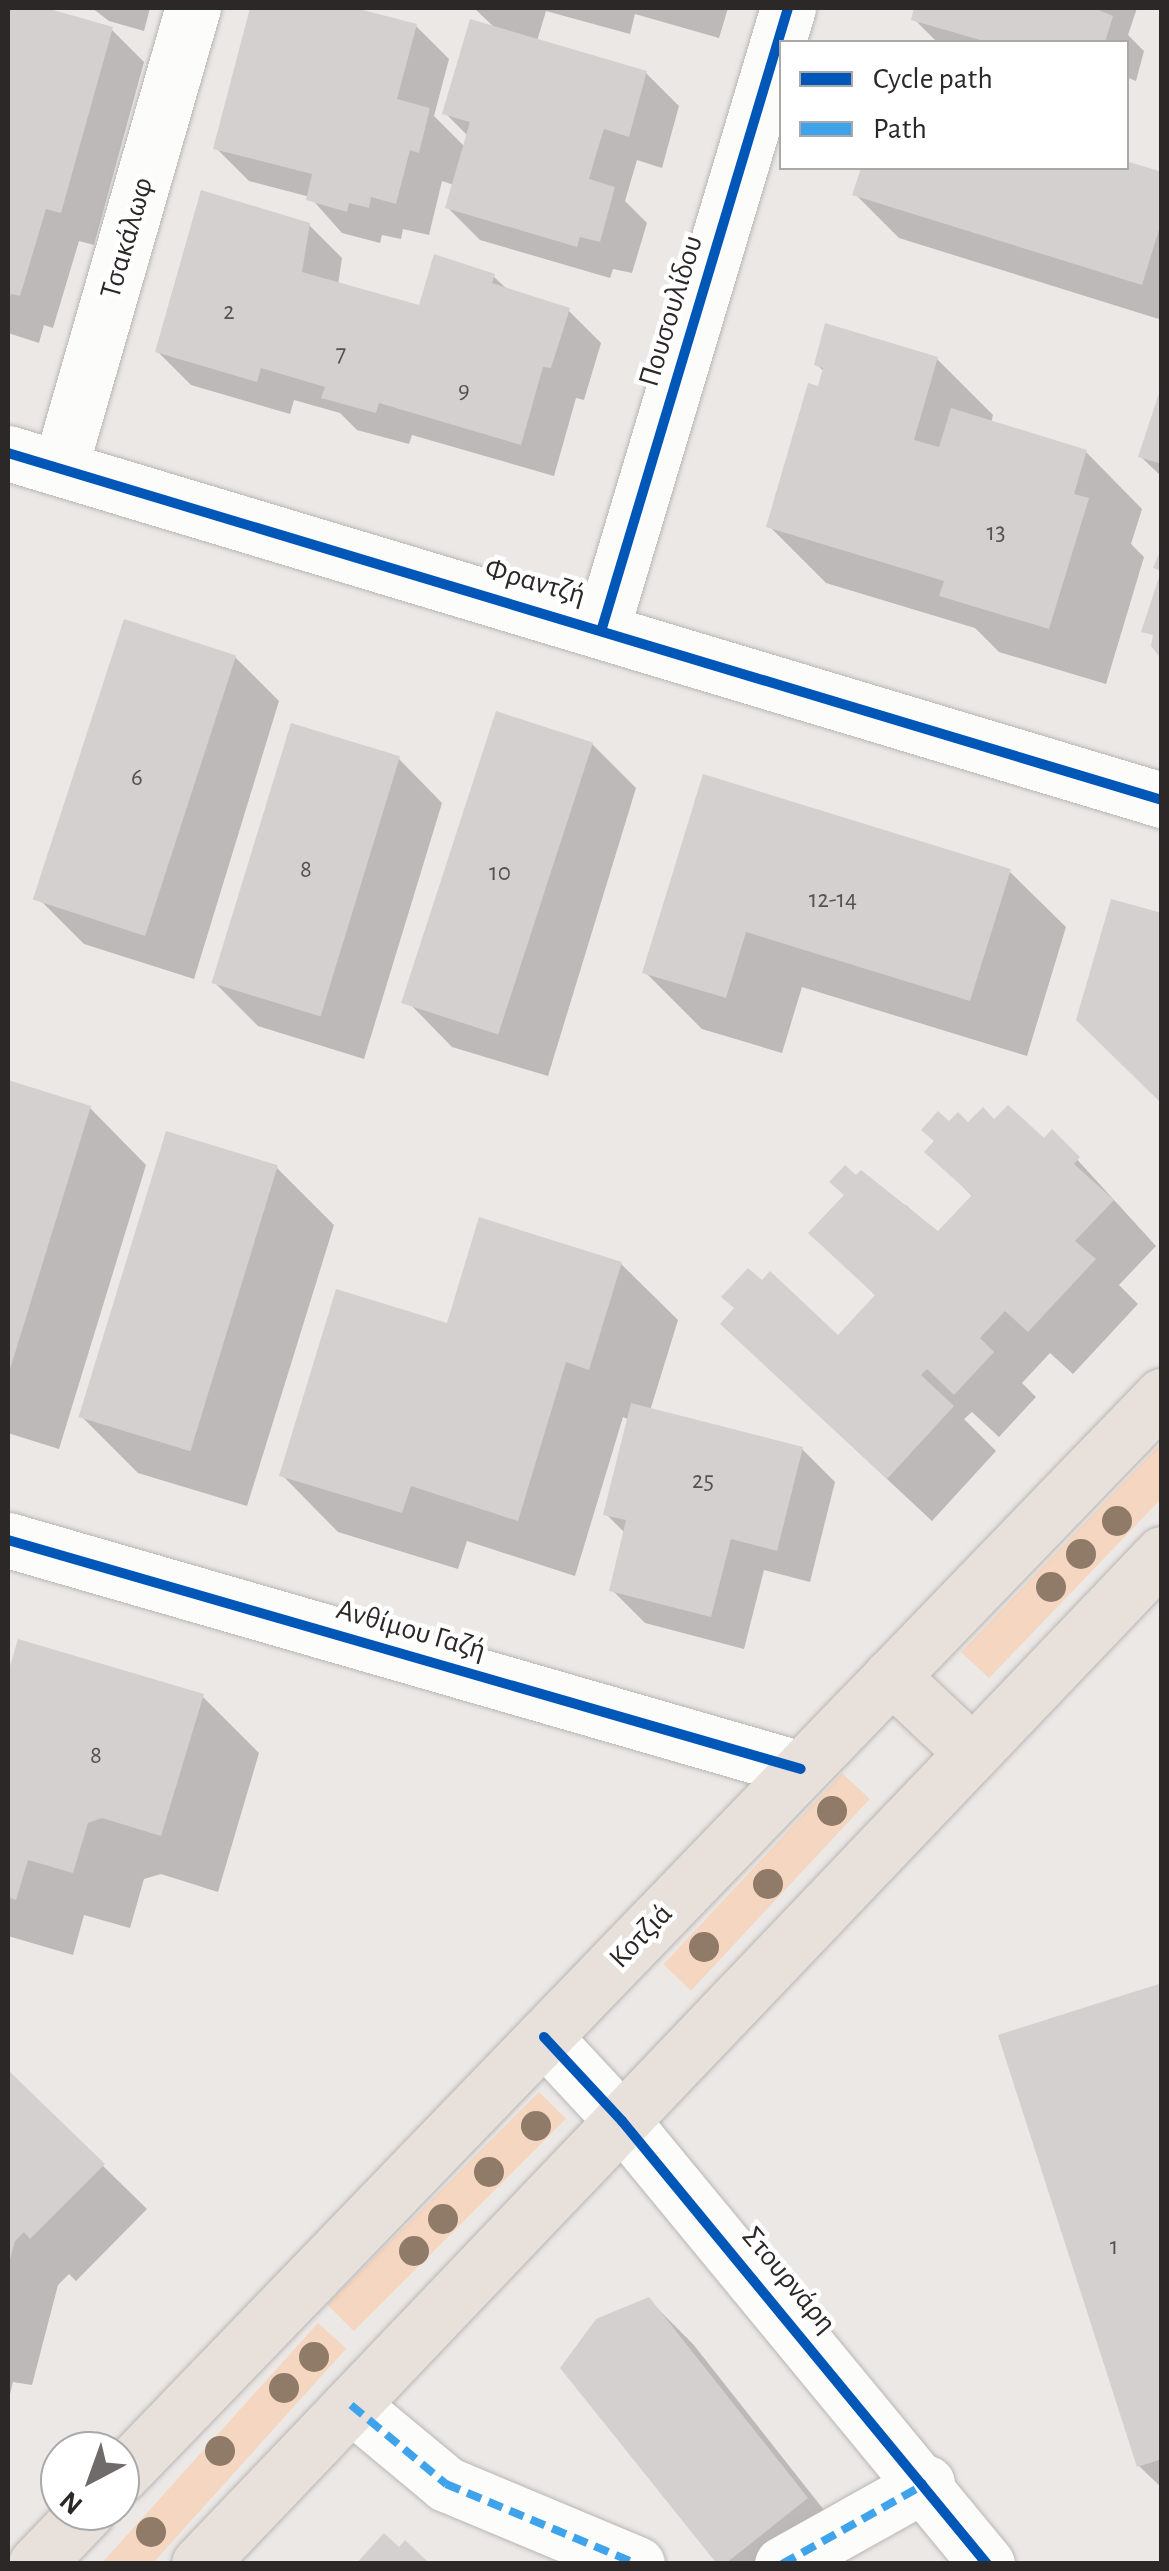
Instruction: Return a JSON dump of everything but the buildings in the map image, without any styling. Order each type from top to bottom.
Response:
[{"type":"main road","name":"Κοτζιά","points":[[140,2455],[1162,1396]]},
{"type":"main road","points":[[200,2564],[1162,1554]]},
{"type":"main road","points":[[892,1676],[971,1751]]},
{"type":"main road","points":[[36,2564],[68,2531]]},
{"type":"street","name":"Τσακάλωφ","points":[[60,468],[193,8]]},
{"type":"street","name":"Πουσουλίδου","points":[[602,628],[788,8]]},
{"type":"street","name":"Φραντζή","points":[[8,453],[602,628],[1162,800]]},
{"type":"street","name":"Ανθίμου Γαζή","points":[[8,1540],[802,1768]]},
{"type":"street","name":"Στουρνάρη","points":[[544,2037],[622,2121],[927,2483],[987,2564]]},
{"type":"street","points":[[350,2404],[446,2484],[637,2564]]},
{"type":"street","points":[[782,2564],[927,2483]]},
{"type":"shaded area","points":[[1161,1443],[1161,1499],[989,1678],[961,1652]]},
{"type":"shaded area","points":[[842,1773],[870,1799],[691,1991],[663,1965]]},
{"type":"shaded area","points":[[539,2092],[566,2119],[354,2331],[327,2304]]},
{"type":"shaded area","points":[[318,2323],[346,2348],[152,2564],[101,2564],[131,2531],[140,2531],[140,2521]]},
{"type":"marked path","points":[[351,2405],[446,2484],[637,2564]]},
{"type":"marked path","points":[[782,2564],[927,2483]]},
{"type":"cycle path","points":[[602,628],[788,8]]},
{"type":"cycle path","points":[[8,453],[1162,800]]},
{"type":"cycle path","points":[[8,1540],[801,1769]]},
{"type":"cycle path","points":[[544,2037],[622,2121],[987,2564]]}]
